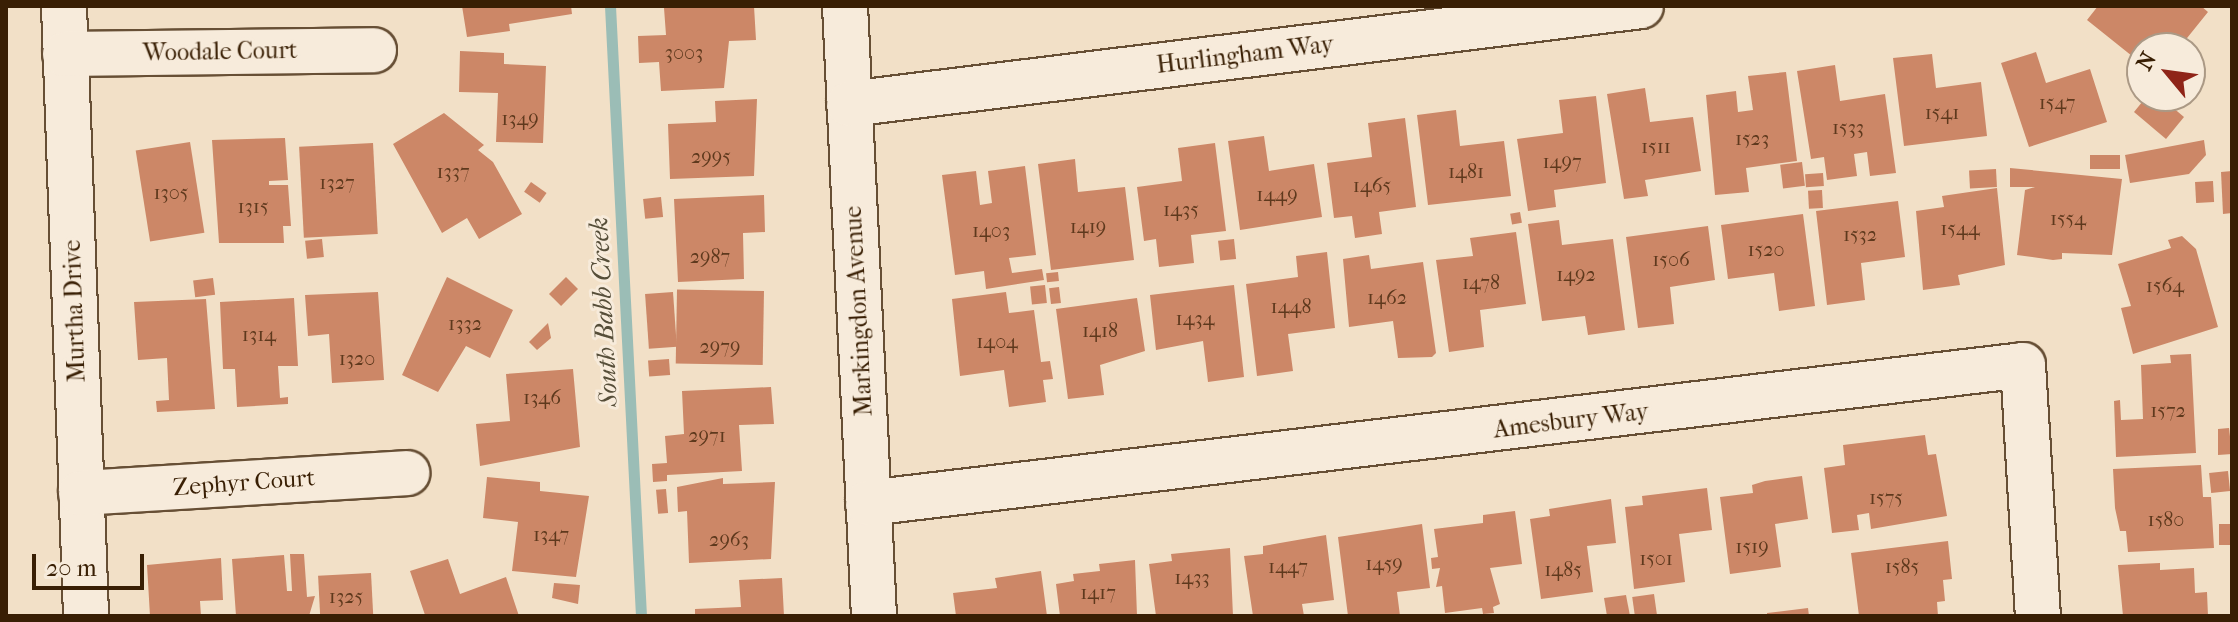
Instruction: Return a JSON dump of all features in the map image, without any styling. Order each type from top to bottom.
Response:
[{"type":"street","name":"Murtha Drive","points":[[64,6],[86,616]]},
{"type":"street","name":"Markingdon Avenue","points":[[845,6],[874,616]]},
{"type":"street","name":"Hurlingham Way","points":[[849,104],[1641,6]]},
{"type":"street","name":"Woodale Court","points":[[65,54],[374,50]]},
{"type":"street","name":"Amesbury Way","points":[[868,503],[2023,365],[2038,616]]},
{"type":"street","name":"Zephyr Court","points":[[81,493],[407,473]]},
{"type":"building","points":[[462,6],[571,6],[572,14],[509,24],[510,31],[467,37]]},
{"type":"building","points":[[754,6],[756,40],[729,41],[724,88],[661,91],[659,62],[639,63],[638,36],[666,35],[664,8]]},
{"type":"building","points":[[2098,6],[2201,6],[2208,12],[2192,32],[2126,32],[2126,51],[2087,20]]},
{"type":"building","points":[[460,51],[504,53],[504,64],[546,66],[543,143],[496,142],[498,93],[459,92]]},
{"type":"building","points":[[2036,52],[2046,83],[2090,69],[2107,122],[2029,147],[2001,63]]},
{"type":"building","points":[[1932,54],[1936,88],[1981,82],[1987,136],[1904,146],[1893,58]]},
{"type":"building","points":[[1835,65],[1840,101],[1885,94],[1896,173],[1870,176],[1867,152],[1854,154],[1857,176],[1827,180],[1824,157],[1811,159],[1797,71]]},
{"type":"building","points":[[1786,72],[1797,161],[1746,168],[1749,192],[1715,195],[1706,95],[1736,91],[1738,112],[1753,110],[1748,76]]},
{"type":"building","points":[[1645,88],[1650,122],[1693,117],[1701,171],[1645,180],[1648,196],[1624,199],[1607,94]]},
{"type":"building","points":[[1596,96],[1606,183],[1554,190],[1556,207],[1528,211],[1517,139],[1563,133],[1559,100]]},
{"type":"building","points":[[757,99],[754,176],[670,179],[668,124],[716,122],[715,101]]},
{"type":"building","points":[[1456,110],[1460,146],[1504,141],[1511,196],[1428,205],[1417,115]]},
{"type":"building","points":[[2134,112],[2178,112],[2184,117],[2166,139]]},
{"type":"building","points":[[444,113],[484,145],[478,150],[493,162],[522,214],[479,239],[467,218],[442,233],[393,144]]},
{"type":"building","points":[[1405,118],[1416,207],[1379,212],[1382,234],[1355,238],[1352,216],[1334,218],[1327,163],[1372,157],[1368,123]]},
{"type":"building","points":[[1264,136],[1269,171],[1314,164],[1322,217],[1240,230],[1228,141]]},
{"type":"building","points":[[285,138],[288,180],[269,181],[269,185],[288,185],[291,226],[283,226],[284,243],[219,243],[212,140]]},
{"type":"building","points":[[2204,140],[2206,155],[2189,174],[2130,183],[2125,155]]},
{"type":"building","points":[[190,142],[204,233],[150,241],[136,151]]},
{"type":"building","points":[[373,143],[378,234],[304,238],[299,147]]},
{"type":"building","points":[[1215,143],[1226,231],[1191,235],[1194,263],[1159,267],[1156,239],[1144,241],[1137,187],[1182,181],[1178,148]]},
{"type":"building","points":[[2090,155],[2120,155],[2120,169],[2090,169]]},
{"type":"building","points":[[1075,159],[1078,192],[1125,187],[1134,260],[1051,270],[1038,164]]},
{"type":"building","points":[[1802,162],[1805,186],[1783,189],[1780,165]]},
{"type":"building","points":[[1025,166],[1036,255],[1009,258],[1012,273],[1042,269],[1044,280],[986,289],[984,271],[955,275],[942,175],[976,171],[980,205],[992,203],[988,171]]},
{"type":"building","points":[[2010,168],[2122,179],[2112,255],[2062,253],[2062,259],[2053,260],[2017,255],[2025,190],[2035,187],[2010,187]]},
{"type":"building","points":[[1996,169],[1997,187],[1970,188],[1969,170]]},
{"type":"building","points":[[2232,171],[2232,213],[2223,214],[2221,172]]},
{"type":"building","points":[[1823,173],[1824,186],[1806,187],[1805,174]]},
{"type":"building","points":[[2213,181],[2214,202],[2196,203],[2195,182]]},
{"type":"building","points":[[531,182],[547,193],[540,203],[524,192]]},
{"type":"building","points":[[1997,188],[2005,265],[1958,275],[1960,285],[1923,290],[1916,211],[1944,207],[1942,196]]},
{"type":"building","points":[[1822,190],[1823,208],[1809,209],[1808,191]]},
{"type":"building","points":[[764,195],[765,232],[743,233],[744,279],[678,282],[674,199]]},
{"type":"building","points":[[661,197],[663,217],[645,219],[643,199]]},
{"type":"building","points":[[1898,201],[1905,257],[1861,263],[1865,300],[1827,305],[1816,211]]},
{"type":"building","points":[[1520,212],[1522,223],[1512,225],[1510,214]]},
{"type":"building","points":[[1803,214],[1815,306],[1779,311],[1774,273],[1728,279],[1721,225]]},
{"type":"building","points":[[1559,220],[1562,245],[1613,239],[1625,330],[1588,335],[1585,316],[1542,321],[1528,224]]},
{"type":"building","points":[[1708,226],[1715,280],[1670,287],[1674,324],[1638,328],[1626,237]]},
{"type":"building","points":[[1516,232],[1526,304],[1480,310],[1484,347],[1449,352],[1436,260],[1473,256],[1470,238]]},
{"type":"building","points":[[2182,236],[2196,249],[2218,327],[2133,354],[2121,308],[2131,306],[2118,264],[2171,248],[2168,240]]},
{"type":"building","points":[[322,239],[324,257],[307,259],[305,241]]},
{"type":"building","points":[[1234,239],[1236,259],[1220,261],[1218,241]]},
{"type":"building","points":[[1327,252],[1335,328],[1288,334],[1293,371],[1257,376],[1246,284],[1298,277],[1296,256]]},
{"type":"building","points":[[1369,255],[1371,269],[1423,262],[1436,353],[1432,357],[1398,358],[1393,321],[1349,327],[1343,259]]},
{"type":"building","points":[[1058,272],[1059,281],[1047,282],[1046,273]]},
{"type":"building","points":[[447,277],[513,310],[490,358],[466,346],[438,392],[402,375]]},
{"type":"building","points":[[566,277],[578,289],[561,306],[549,294]]},
{"type":"building","points":[[213,278],[215,295],[195,297],[193,280]]},
{"type":"building","points":[[1045,285],[1047,303],[1032,304],[1030,287]]},
{"type":"building","points":[[1234,285],[1244,377],[1208,382],[1203,341],[1156,350],[1150,295]]},
{"type":"building","points":[[1059,287],[1061,303],[1051,304],[1049,288]]},
{"type":"building","points":[[677,289],[764,291],[763,365],[676,363]]},
{"type":"building","points":[[378,292],[384,380],[332,383],[329,334],[308,336],[305,295]]},
{"type":"building","points":[[673,292],[677,347],[649,349],[645,294]]},
{"type":"building","points":[[1006,292],[1009,313],[1034,310],[1041,362],[1050,361],[1053,379],[1043,380],[1046,402],[1009,407],[1004,370],[960,376],[952,299]]},
{"type":"building","points":[[294,298],[298,366],[278,366],[280,398],[288,397],[288,404],[237,407],[235,369],[223,369],[220,302]]},
{"type":"building","points":[[1137,298],[1145,351],[1100,365],[1104,395],[1068,399],[1056,309]]},
{"type":"building","points":[[206,299],[215,409],[157,412],[156,401],[169,400],[167,358],[138,360],[134,302]]},
{"type":"building","points":[[548,323],[551,338],[537,350],[529,342]]},
{"type":"building","points":[[2191,354],[2196,453],[2116,457],[2114,401],[2120,400],[2121,420],[2143,419],[2141,365],[2171,363],[2170,355]]},
{"type":"building","points":[[669,359],[670,375],[649,376],[648,360]]},
{"type":"building","points":[[573,369],[580,447],[480,466],[476,424],[510,421],[506,374]]},
{"type":"building","points":[[771,387],[774,424],[739,425],[742,471],[667,475],[667,481],[653,482],[652,464],[667,463],[665,436],[684,434],[682,391]]},
{"type":"building","points":[[2229,428],[2232,454],[2218,455],[2218,429]]},
{"type":"building","points":[[1925,435],[1928,455],[1936,454],[1947,516],[1871,529],[1869,513],[1857,515],[1859,530],[1832,533],[1824,468],[1845,465],[1843,445]]},
{"type":"building","points":[[2201,465],[2203,497],[2211,497],[2214,548],[2128,552],[2126,531],[2120,531],[2115,508],[2113,469]]},
{"type":"building","points":[[2228,471],[2230,491],[2211,493],[2209,473]]},
{"type":"building","points":[[1802,476],[1808,519],[1775,524],[1781,567],[1730,574],[1720,497],[1753,493],[1752,485],[1765,481]]},
{"type":"building","points":[[487,477],[540,482],[540,491],[589,496],[576,577],[512,571],[518,522],[483,518]]},
{"type":"building","points":[[723,478],[723,484],[775,482],[771,559],[689,563],[687,511],[678,512],[677,487]]},
{"type":"building","points":[[1707,488],[1712,530],[1679,534],[1685,582],[1634,589],[1625,507],[1643,505],[1642,496]]},
{"type":"building","points":[[666,489],[668,513],[658,514],[656,490]]},
{"type":"building","points":[[1611,499],[1616,543],[1587,546],[1593,592],[1541,599],[1530,519],[1550,516],[1549,509]]},
{"type":"building","points":[[1515,511],[1522,564],[1490,568],[1500,604],[1493,607],[1494,613],[1483,614],[1482,608],[1445,613],[1442,586],[1436,587],[1440,568],[1432,569],[1431,558],[1438,557],[1434,529],[1483,523],[1483,515]]},
{"type":"building","points":[[1422,524],[1430,588],[1397,592],[1400,616],[1348,616],[1338,537]]},
{"type":"building","points":[[2219,524],[2230,524],[2230,545],[2219,545]]},
{"type":"building","points":[[1326,535],[1334,600],[1302,604],[1304,616],[1253,616],[1244,556],[1263,554],[1263,546]]},
{"type":"building","points":[[1948,541],[1952,579],[1943,580],[1945,601],[1937,602],[1938,616],[1859,616],[1851,553]]},
{"type":"building","points":[[1230,548],[1233,616],[1156,616],[1149,564],[1172,561],[1171,554]]},
{"type":"building","points":[[290,554],[304,554],[307,597],[315,596],[309,616],[236,616],[232,559],[284,555],[287,591],[292,591]]},
{"type":"building","points":[[221,558],[223,600],[200,601],[201,616],[150,616],[147,565]]},
{"type":"building","points":[[448,559],[460,594],[506,577],[519,616],[425,615],[410,571]]},
{"type":"building","points":[[1135,560],[1137,616],[1060,616],[1056,584],[1074,581],[1073,574],[1100,571],[1099,564]]},
{"type":"building","points":[[2160,563],[2160,570],[2194,568],[2195,593],[2207,592],[2208,616],[2123,616],[2118,565]]},
{"type":"building","points":[[1041,571],[1047,616],[956,616],[953,593],[997,588],[995,578]]},
{"type":"building","points":[[371,573],[373,616],[320,616],[318,576]]},
{"type":"building","points":[[782,578],[784,616],[695,616],[695,609],[741,607],[739,580]]},
{"type":"building","points":[[554,583],[580,585],[578,604],[552,598]]},
{"type":"building","points":[[1654,594],[1657,615],[1635,616],[1632,597]]},
{"type":"building","points":[[1626,595],[1630,616],[1607,616],[1604,598]]},
{"type":"building","points":[[1808,608],[1809,616],[1767,616],[1767,613]]},
{"type":"waterway","name":"South Babb Creek","points":[[610,6],[641,616]]}]
